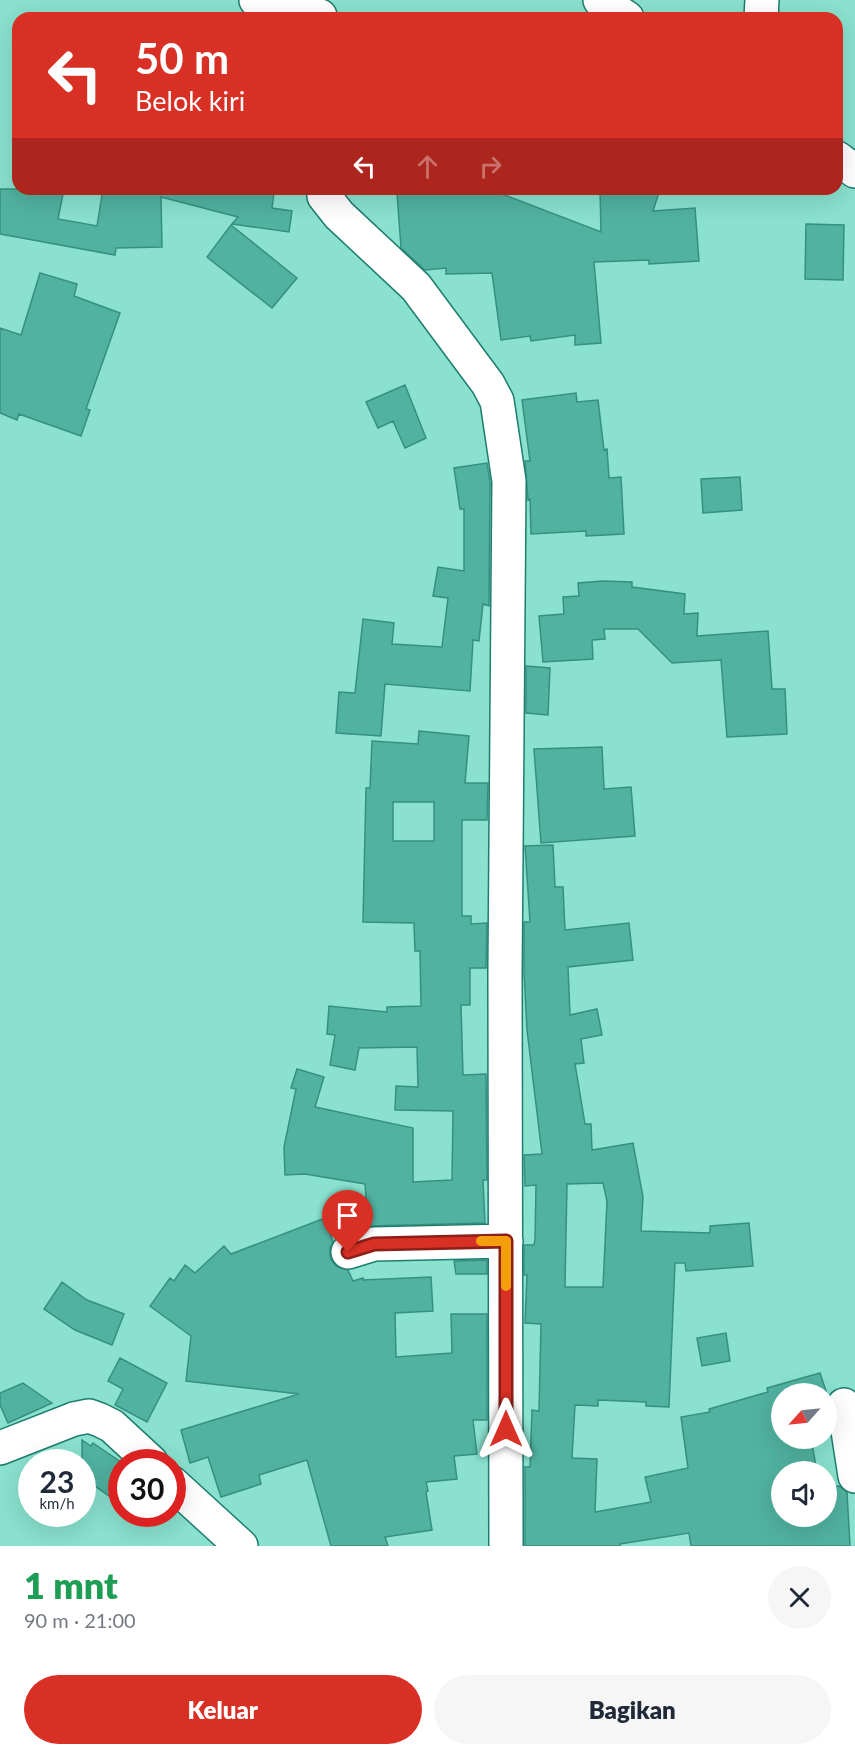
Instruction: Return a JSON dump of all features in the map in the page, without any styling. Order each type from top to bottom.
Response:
[{"type":"street","points":[[256,0],[322,11]]},
{"type":"street","points":[[600,0],[618,12]]},
{"type":"street","points":[[320,195],[416,287],[488,384],[497,401],[509,481],[506,1546]]},
{"type":"street","points":[[348,1252],[374,1244],[506,1241]]},
{"type":"street","points":[[844,1405],[855,1476]]},
{"type":"street","points":[[0,1448],[74,1419],[89,1416],[112,1426],[136,1449]]},
{"type":"street","points":[[186,1496],[241,1546]]},
{"type":"building","points":[[0,189],[12,189],[12,195],[63,195],[58,219],[97,226],[102,195],[274,195],[272,208],[292,211],[289,232],[232,224],[238,217],[161,197],[162,247],[116,248],[115,255],[0,234]]},
{"type":"building","points":[[397,195],[505,195],[601,232],[600,195],[658,195],[653,211],[695,208],[699,261],[649,264],[649,260],[594,262],[601,343],[575,345],[575,335],[531,341],[530,336],[501,340],[492,273],[446,274],[446,268],[425,270],[401,248]]},
{"type":"building","points":[[806,224],[844,225],[843,280],[805,279]]},
{"type":"building","points":[[231,225],[297,278],[272,308],[207,257]]},
{"type":"building","points":[[40,273],[77,284],[74,296],[120,313],[86,409],[90,410],[81,436],[19,414],[17,420],[0,413],[0,328],[21,335]]},
{"type":"building","points":[[405,385],[426,438],[405,448],[393,421],[378,428],[366,402]]},
{"type":"building","points":[[576,393],[577,402],[598,400],[604,450],[607,449],[609,478],[621,477],[624,534],[586,536],[586,531],[531,534],[530,499],[528,500],[525,461],[530,461],[522,400]]},
{"type":"building","points":[[487,463],[490,482],[489,606],[483,604],[479,641],[473,640],[470,691],[385,684],[381,736],[336,733],[339,692],[355,693],[363,619],[394,623],[392,644],[442,647],[448,598],[433,596],[438,567],[464,571],[464,509],[460,509],[454,468]]},
{"type":"building","points":[[740,477],[742,510],[703,513],[701,479]]},
{"type":"building","points":[[632,582],[632,587],[685,594],[684,614],[698,613],[697,636],[768,631],[772,689],[785,689],[787,734],[727,737],[721,660],[672,663],[638,629],[604,629],[605,639],[592,640],[593,659],[543,662],[539,616],[564,614],[563,597],[579,596],[578,583]]},
{"type":"building","points":[[526,666],[550,668],[548,715],[526,713]]},
{"type":"building","points":[[419,731],[469,736],[465,783],[488,783],[487,820],[462,820],[462,916],[471,916],[471,924],[487,923],[486,968],[470,968],[470,1005],[461,1005],[463,1075],[486,1074],[487,1180],[483,1180],[485,1223],[368,1226],[365,1184],[305,1174],[285,1175],[284,1147],[296,1089],[291,1088],[297,1069],[324,1077],[315,1107],[413,1128],[413,1182],[452,1180],[453,1111],[395,1110],[396,1086],[418,1087],[417,1047],[359,1048],[355,1070],[330,1065],[335,1035],[327,1034],[329,1006],[387,1012],[387,1007],[421,1006],[420,951],[415,951],[414,923],[363,922],[366,788],[370,788],[372,741],[418,744]],"holes":[[[393,802],[434,802],[434,841],[393,841]]]},
{"type":"building","points":[[602,747],[604,789],[631,787],[635,836],[541,843],[534,749]]},
{"type":"building","points":[[553,845],[555,887],[563,887],[565,930],[629,923],[633,960],[568,967],[570,1015],[597,1009],[602,1035],[581,1039],[584,1063],[575,1064],[585,1124],[591,1124],[592,1150],[633,1143],[643,1197],[641,1231],[710,1233],[710,1226],[749,1223],[753,1266],[686,1271],[685,1263],[675,1263],[669,1407],[646,1406],[646,1402],[598,1400],[598,1406],[575,1405],[572,1458],[597,1459],[595,1512],[651,1502],[645,1477],[688,1468],[681,1417],[710,1412],[709,1409],[768,1392],[767,1388],[771,1387],[771,1449],[813,1449],[815,1461],[771,1461],[771,1527],[837,1527],[837,1486],[839,1486],[847,1492],[850,1546],[691,1546],[689,1533],[620,1544],[620,1546],[525,1546],[525,1467],[530,1467],[532,1410],[539,1411],[541,1324],[525,1323],[527,1275],[524,1275],[524,1245],[534,1245],[536,1185],[525,1186],[524,1155],[542,1154],[527,1030],[524,972],[524,922],[530,922],[525,846]],"holes":[[[603,1183],[607,1201],[603,1287],[565,1287],[567,1184]]]},
{"type":"building","points":[[325,1218],[333,1242],[330,1248],[330,1258],[336,1266],[348,1270],[353,1281],[363,1278],[363,1280],[431,1277],[433,1311],[395,1313],[396,1357],[452,1353],[451,1314],[487,1314],[487,1420],[473,1420],[477,1454],[454,1456],[457,1479],[426,1482],[432,1530],[385,1537],[388,1546],[331,1546],[307,1460],[259,1475],[261,1484],[221,1497],[208,1457],[190,1463],[181,1430],[299,1394],[186,1381],[191,1336],[150,1306],[170,1278],[174,1281],[185,1265],[195,1273],[224,1246],[231,1254]]},
{"type":"building","points":[[487,1260],[487,1274],[456,1274],[454,1261]]},
{"type":"building","points":[[62,1282],[87,1300],[124,1314],[112,1345],[75,1330],[44,1309]]},
{"type":"building","points":[[726,1333],[730,1361],[702,1366],[697,1338]]},
{"type":"building","points":[[120,1358],[167,1383],[147,1422],[115,1405],[123,1389],[108,1381]]},
{"type":"building","points":[[820,1373],[823,1383],[785,1383]]},
{"type":"building","points":[[23,1383],[52,1403],[8,1423],[0,1405],[0,1393]]},
{"type":"building","points":[[82,1440],[91,1446],[93,1443],[108,1453],[108,1495],[96,1487],[96,1449],[82,1449]]},
{"type":"slow traffic","points":[[481,1241],[506,1241],[506,1286]]},
{"type":"route","points":[[348,1252],[374,1244],[506,1241],[506,1429]]}]
